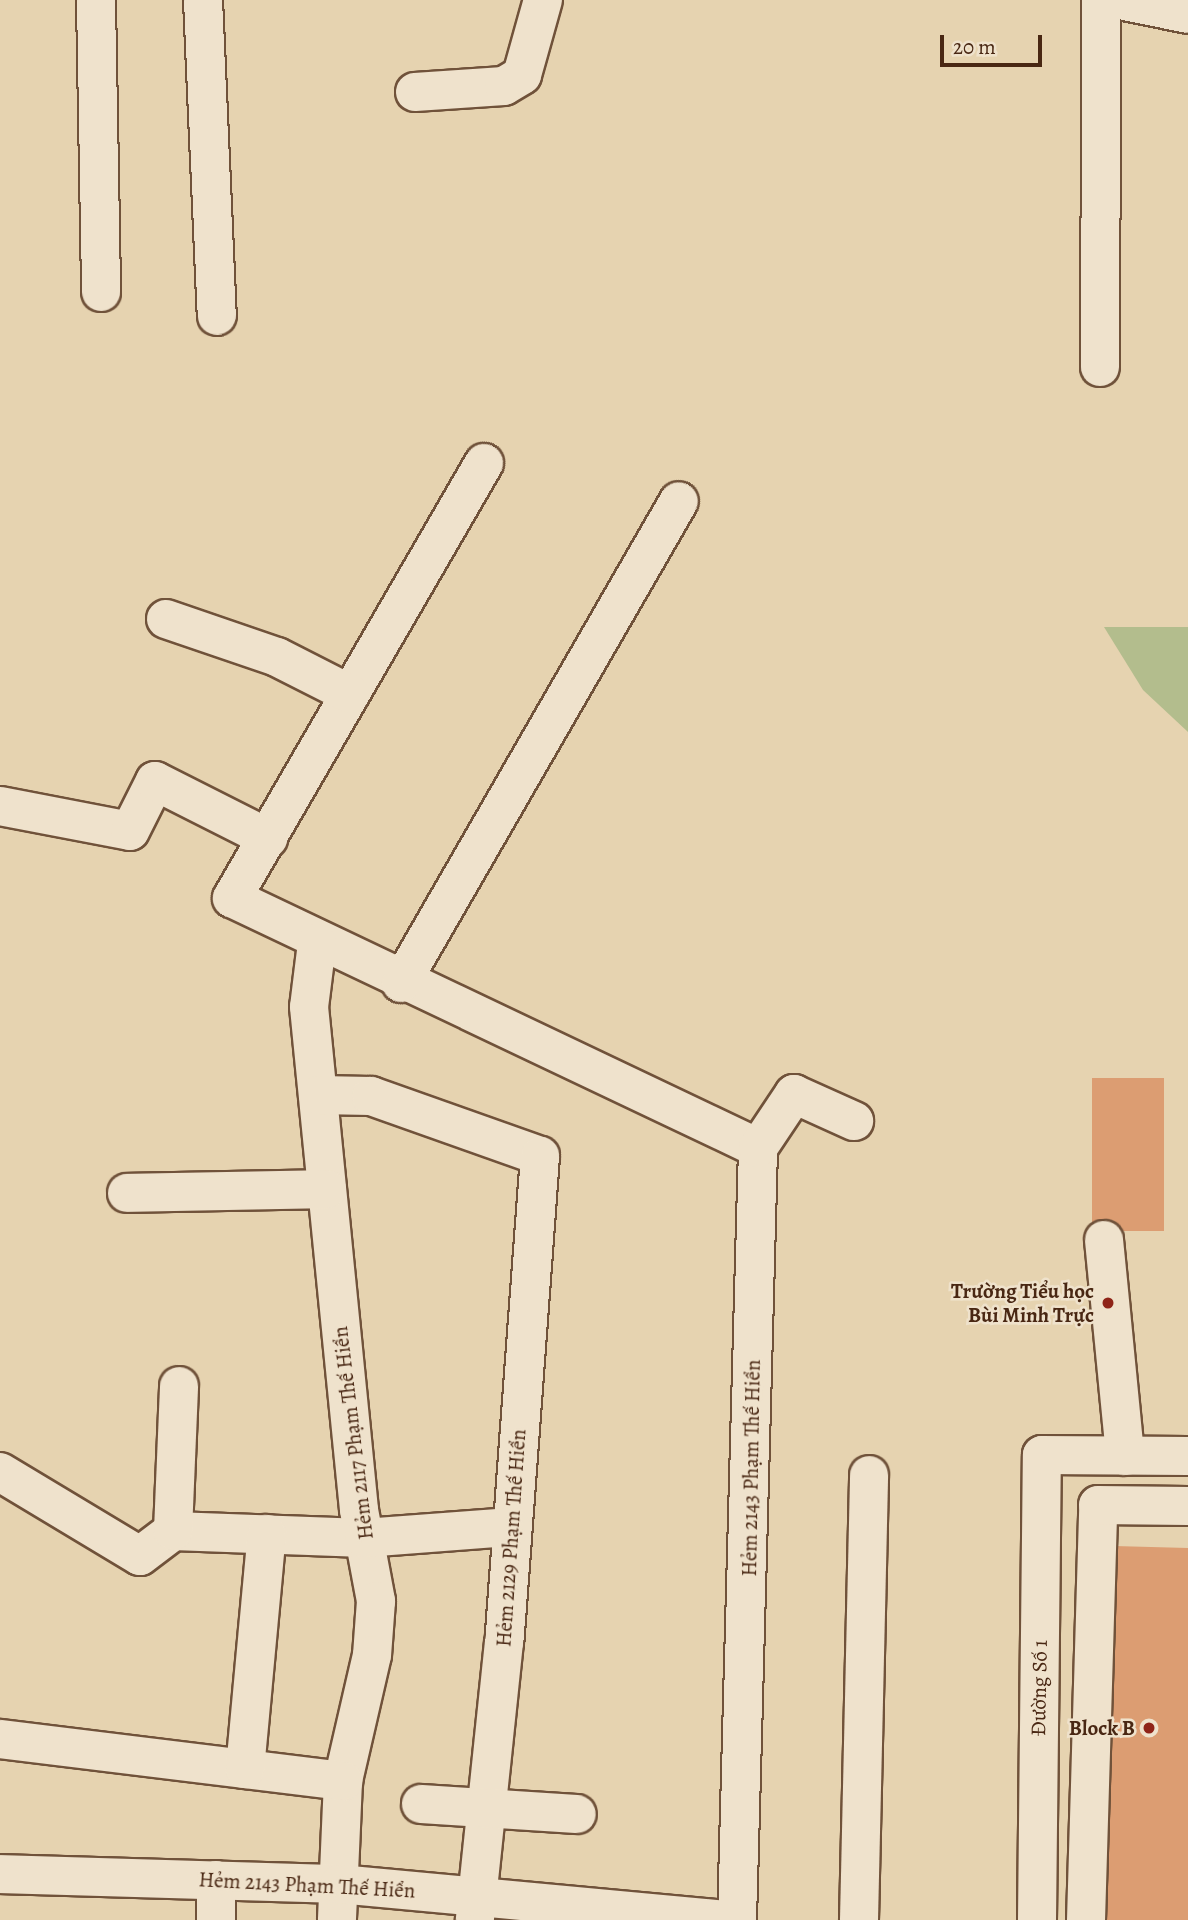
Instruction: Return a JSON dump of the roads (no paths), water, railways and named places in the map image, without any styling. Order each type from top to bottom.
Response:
[{"type":"street","points":[[96,0],[101,292]]},
{"type":"street","points":[[203,0],[217,316]]},
{"type":"street","points":[[415,92],[504,86],[522,75],[544,0]]},
{"type":"street","points":[[1100,367],[1101,0]]},
{"type":"street","points":[[1120,0],[1188,13]]},
{"type":"street","points":[[484,463],[232,898],[401,983],[758,1148],[794,1094],[854,1121]]},
{"type":"street","points":[[401,983],[679,500]]},
{"type":"street","points":[[166,620],[277,657],[350,694]]},
{"type":"street","points":[[0,806],[130,831],[155,781],[268,838]]},
{"type":"street","name":"Hẻm 2117 Phạm Thế Hiển","points":[[317,943],[309,1007],[364,1538],[376,1601],[372,1655],[343,1780],[338,1902]]},
{"type":"street","name":"Hẻm 2129 Phạm Thế Hiển","points":[[318,1095],[371,1096],[540,1156],[512,1527],[476,1907]]},
{"type":"street","name":"Hẻm 2143 Phạm Thế Hiển","points":[[737,1920],[758,1148]]},
{"type":"street","points":[[127,1193],[327,1189]]},
{"type":"street","points":[[1104,1240],[1125,1456],[1188,1456]]},
{"type":"street","points":[[173,1531],[179,1386]]},
{"type":"street","name":"Đường Số 1","points":[[1037,1920],[1042,1455],[1125,1456]]},
{"type":"street","points":[[0,1472],[140,1556],[173,1531],[364,1538],[512,1527]]},
{"type":"street","points":[[859,1920],[869,1475]]},
{"type":"street","points":[[1086,1920],[1098,1505],[1188,1506]]},
{"type":"street","points":[[244,1769],[267,1534]]},
{"type":"street","points":[[0,1739],[343,1780]]},
{"type":"street","points":[[421,1804],[577,1814]]},
{"type":"street","name":"Hẻm 2143 Phạm Thế Hiển","points":[[0,1874],[216,1880],[338,1902],[730,1920]]},
{"type":"street","points":[[216,1880],[216,1920]]},
{"type":"place","name":"Trường Tiểu học Bùi Minh Trực","points":[[1108,1303]]},
{"type":"place","name":"Block B","points":[[1149,1728]]}]
